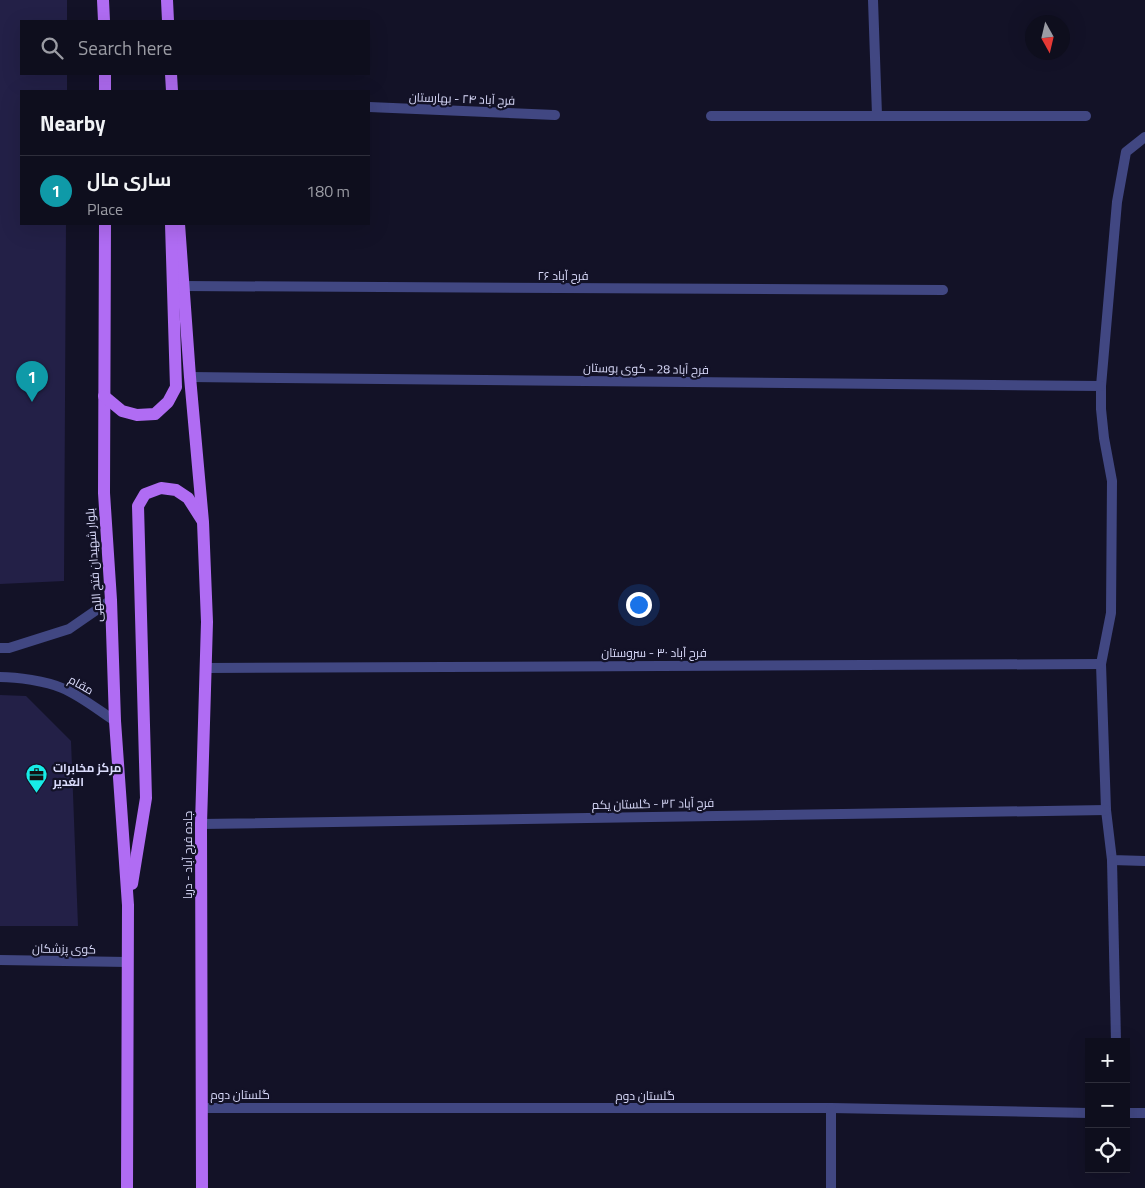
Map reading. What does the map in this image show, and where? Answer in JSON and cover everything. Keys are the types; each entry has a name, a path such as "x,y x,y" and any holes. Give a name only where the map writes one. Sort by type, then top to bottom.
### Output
{"main road":[{"path":"103,0 104,20"},
{"path":"167,0 168,20"},
{"path":"104,75 105,90"},
{"path":"171,75 172,90"},
{"name":"بلوار شهیدان فتح اللهی","path":"105,225 104,493 111,600 115,722 128,905"},
{"path":"104,396 122,411 137,414 156,414 168,402 176,386 171,225"},
{"path":"180,225 190,377 203,522"},
{"path":"127,1188 128,905 146,798 138,506 145,494 161,488 176,490 188,498 203,522"},
{"name":"جاده فرح آباد - دریا","path":"202,1188 201,824 206,668 203,522"}],"street":[{"path":"873,0 877,115"},
{"name":"فرح آباد ۲۴ - بهارستان","path":"370,107 555,115"},
{"path":"712,116 1086,116"},
{"path":"1116,1038 1112,860 1106,810 1102,664 1110,613 1112,481 1104,438 1101,386 1117,202 1126,152 1145,137"},
{"name":"فرح آباد ۲۶","path":"183,286 943,290"},
{"name":"فرح آباد 28 - کوی بوستان","path":"190,377 1101,386"},
{"path":"0,648 9,648 69,629 111,600"},
{"name":"فرح آباد ۳۰ - سروستان","path":"206,668 1102,664"},
{"name":"مقام","path":"0,677 17,677 61,687 84,700 115,722"},
{"name":"فرح آباد ۳۲ - گلستان یکم","path":"201,824 1106,810"},
{"path":"1112,860 1145,861"},
{"name":"کوی پزشکان","path":"0,960 128,962"},
{"name":"گلستان دوم","path":"201,1108 831,1108 1085,1113"},
{"path":"831,1108 831,1188"},
{"path":"1130,1113 1145,1113"}],"building":[{"path":"0,0 67,0 67,20 20,20 20,75 67,75 67,90 20,90 20,225 66,225 64,581 0,584"},
{"name":"مرکز مخابرات الغدیر","path":"0,695 26,696 71,741 78,926 0,926"}],"place":[{"name":"ساری مال","path":"32,402"},
{"name":"مرکز مخابرات الغدیر","path":"37,794"}]}
